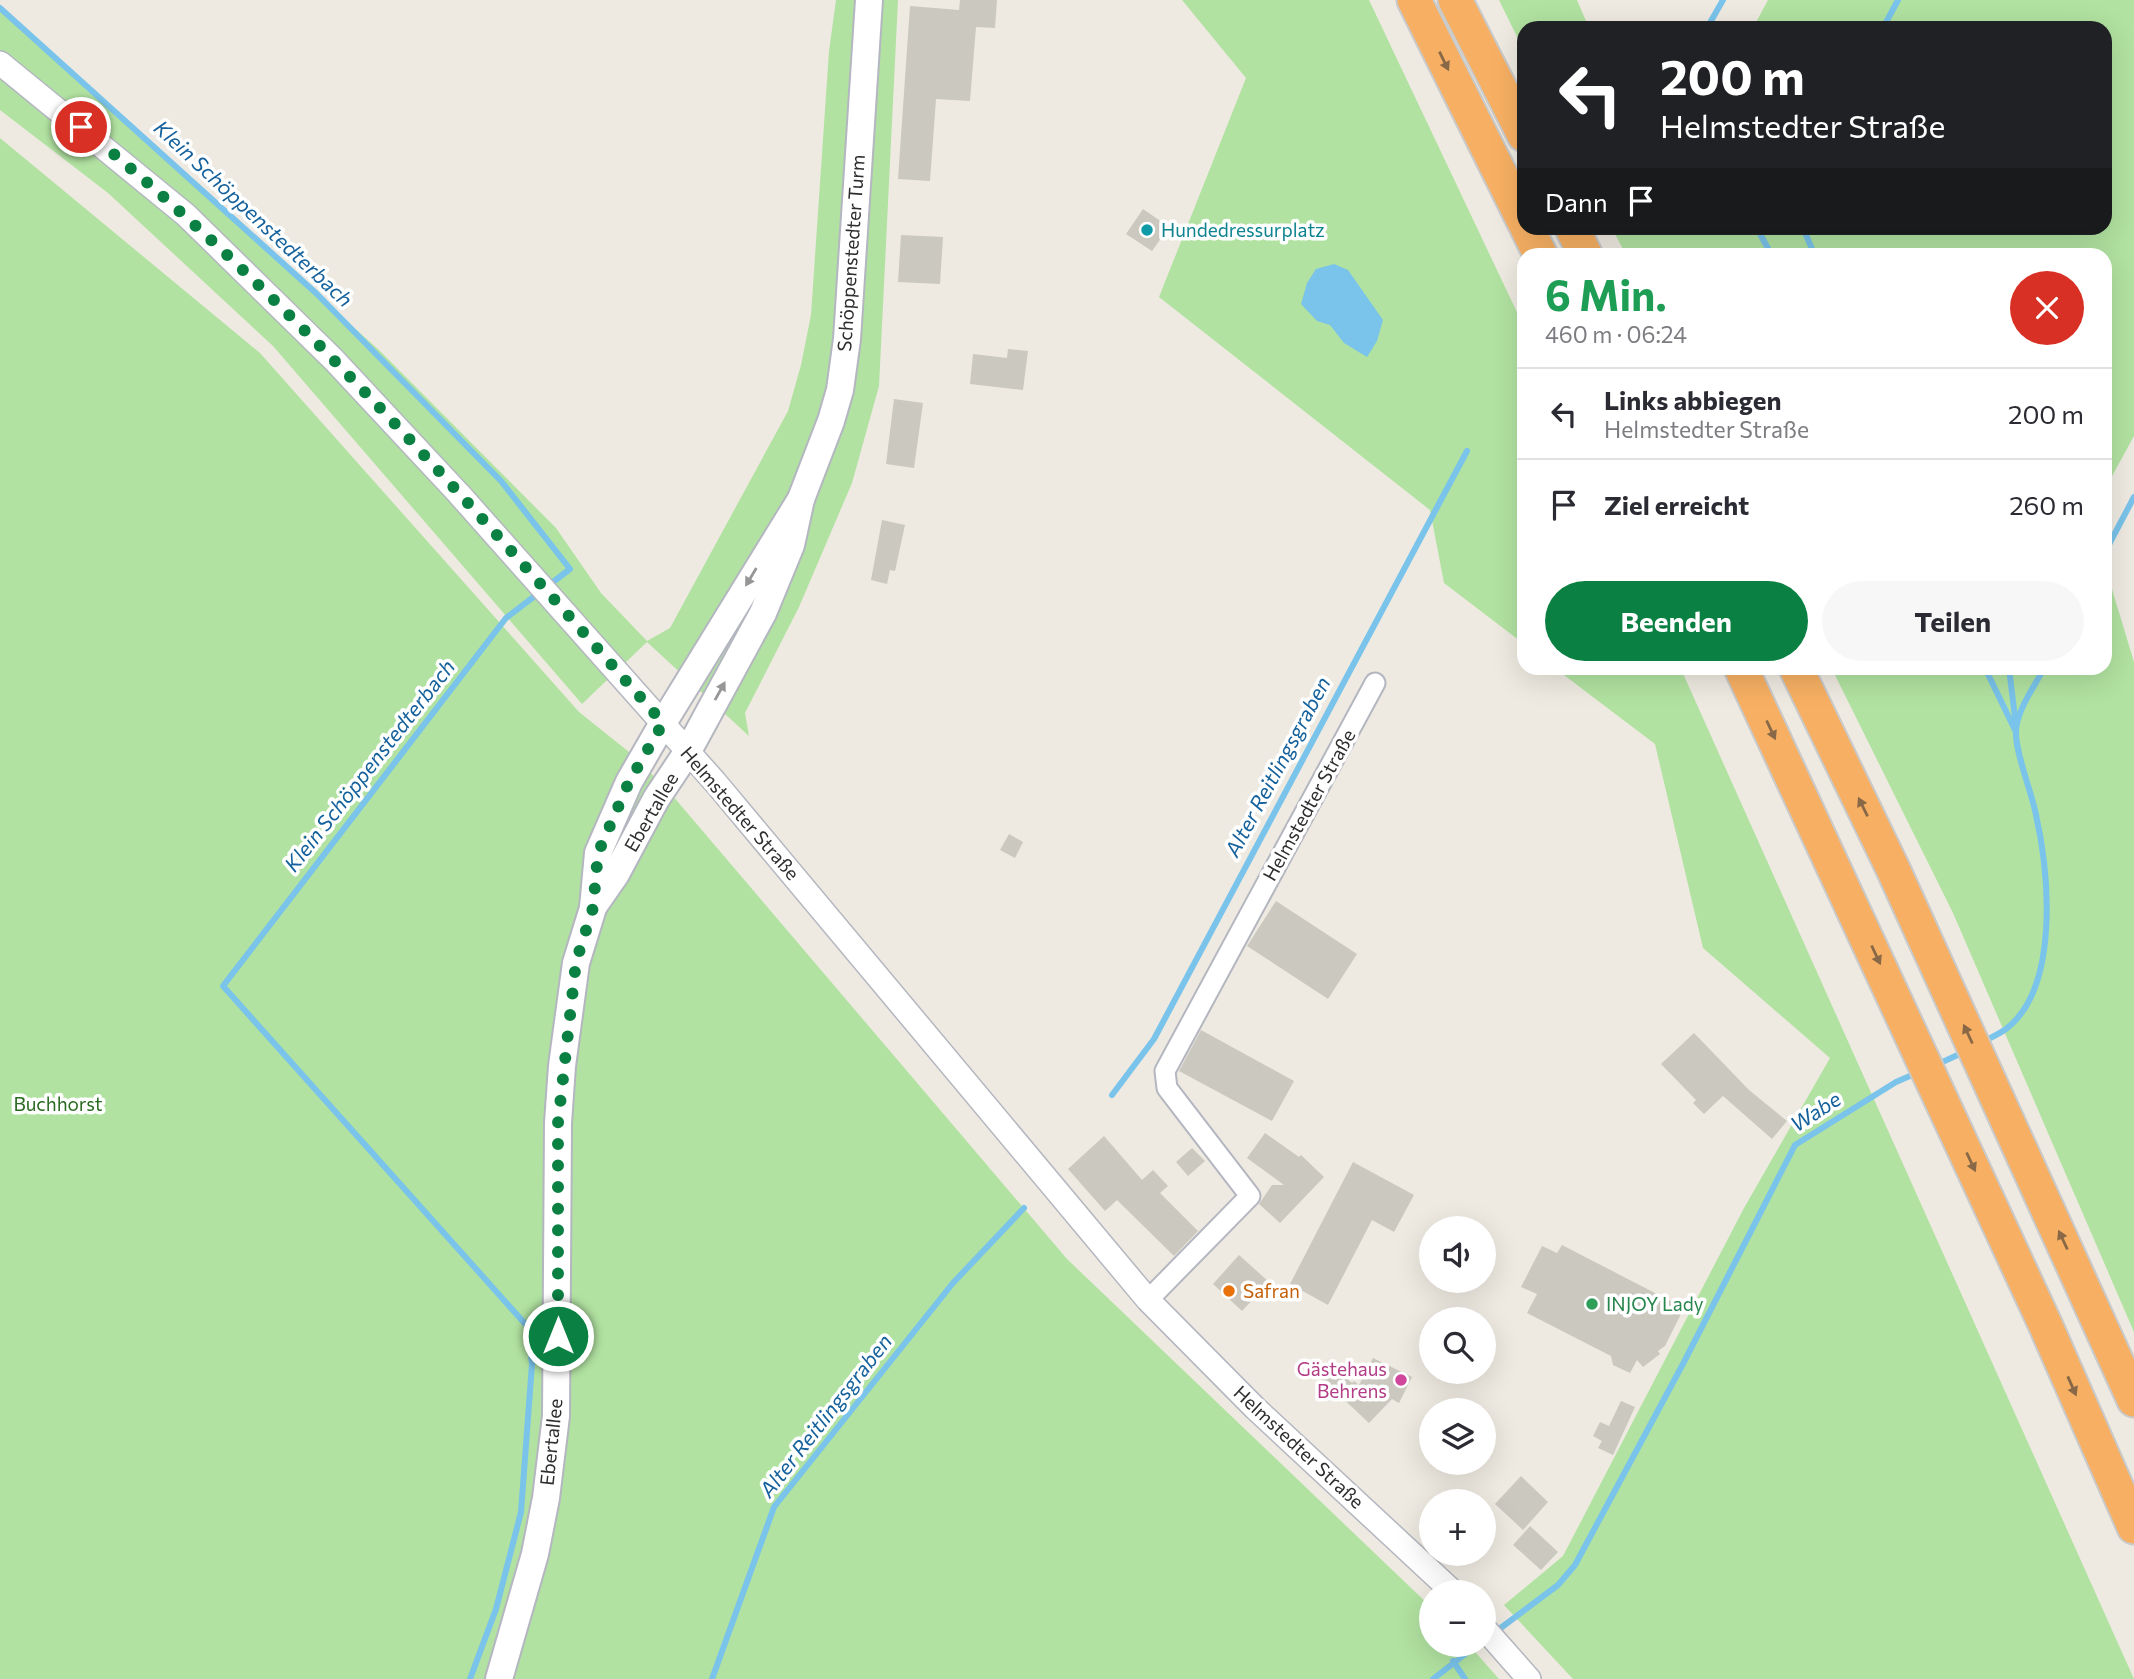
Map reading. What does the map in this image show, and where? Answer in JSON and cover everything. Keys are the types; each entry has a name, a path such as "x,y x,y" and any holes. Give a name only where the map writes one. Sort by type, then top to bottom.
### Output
{"highway":[{"path":"1414,0 1517,208"},
{"path":"1455,0 1517,121"},
{"path":"1744,675 2045,1324 2134,1527"},
{"path":"1799,675 1893,869 2092,1303 2134,1401"}],"main road":[{"name":"Schöppenstedter Turm","path":"688,751 763,613 791,545 801,499 840,390 847,339 869,0"},
{"name":"Schöppenstedter Turm","path":"663,723 801,499"},
{"name":"Ebertallee","path":"499,1679 534,1554 556,1416 561,1089 576,962 593,908 598,853 629,782 663,723"},
{"name":"Ebertallee","path":"593,908 616,874 651,806 688,751"}],"street":[{"name":"Helmstedter Straße","path":"0,63 136,171 253,278 459,494 688,751 897,996 1148,1300 1255,1408 1439,1580"},
{"name":"Helmstedter Straße","path":"1148,1300 1250,1196 1167,1088 1165,1071 1375,683"},
{"path":"1496,1642 1529,1679"}],"green space":[{"path":"836,0 898,0 879,386 852,483 799,607 745,713 749,736 647,642 582,704 273,346 108,193 0,110 0,8 380,351 556,528 601,593 647,641 670,628 788,411 811,315 829,51"},
{"path":"1182,0 1369,0 1517,312 1517,639 1444,583 1430,510 1159,297 1246,78"},
{"path":"1499,0 1577,0 1586,21 1517,21 1517,37"},
{"path":"1768,0 2134,0 2134,436 2112,476 2112,248 1622,248 1616,235 2112,235 2112,21 1757,21"},
{"name":"Buchhorst","path":"0,138 260,353 579,712 634,756 672,795 1067,1259 1419,1596 1419,1657 1480,1657 1499,1679 0,1679"},
{"path":"2112,589 2134,662 2134,1332 1953,913 1835,675 2112,675"},
{"path":"1564,675 1684,675 2134,1679 1573,1679 1504,1605 1563,1556 1744,1208 1830,1058 1703,948 1655,744"}],"water":[{"path":"1334,264 1348,270 1383,320 1377,341 1367,357 1344,343 1330,325 1317,321 1301,304 1307,283 1316,269"}],"building":[{"path":"960,0 997,0 995,28 976,27 970,101 936,99 930,181 898,179 910,6 959,10"},
{"name":"Hundedressurplatz","path":"1143,209 1169,227 1152,251 1126,234"},
{"path":"901,235 943,237 940,284 898,282"},
{"path":"1008,349 1028,351 1023,390 970,384 973,354 1007,358"},
{"path":"894,399 923,403 914,468 886,464"},
{"path":"882,520 905,525 895,571 890,570 887,584 871,580"},
{"path":"1009,834 1023,842 1015,858 1000,850"},
{"path":"1276,901 1357,954 1328,999 1247,946"},
{"path":"1201,1030 1294,1081 1272,1121 1179,1071"},
{"path":"1694,1033 1749,1090 1787,1121 1772,1139 1723,1096 1704,1114 1693,1103 1696,1100 1661,1064"},
{"path":"1265,1133 1299,1157 1301,1155 1324,1177 1280,1223 1259,1204 1272,1185 1284,1185 1247,1158"},
{"path":"1104,1136 1142,1180 1153,1170 1168,1186 1160,1193 1198,1231 1174,1256 1117,1200 1105,1211 1068,1169"},
{"path":"1192,1148 1205,1161 1188,1176 1176,1162"},
{"path":"1353,1162 1414,1195 1394,1232 1372,1220 1328,1305 1290,1284"},
{"name":"INJOY Lady","path":"1562,1245 1684,1308 1665,1346 1658,1351 1660,1354 1643,1367 1637,1360 1630,1373 1613,1365 1611,1356 1527,1313 1537,1294 1521,1287 1542,1246 1557,1253"},
{"path":"1239,1255 1269,1282 1242,1311 1213,1284"},
{"path":"1373,1358 1412,1377 1399,1403 1392,1399 1369,1423 1321,1378 1333,1365 1352,1383 1354,1381 1359,1385"},
{"path":"1621,1401 1635,1407 1613,1455 1598,1448 1602,1441 1593,1436 1600,1422 1609,1426"},
{"path":"1521,1476 1548,1502 1523,1530 1496,1503"},
{"path":"1530,1526 1558,1552 1541,1570 1513,1545"}],"waterway":[{"name":"Alter Reitlingsgraben","path":"1711,21 1723,0"},
{"path":"1887,21 1898,0"},
{"name":"Klein Schöppenstedterbach","path":"0,8 317,294 501,481 570,569 506,618 223,986 528,1327 532,1364 521,1512 496,1609 470,1679"},
{"path":"1761,235 1768,248"},
{"path":"1806,235 1812,248"},
{"name":"Alter Reitlingsgraben","path":"1112,1095 1154,1039 1467,451"},
{"name":"Wabe","path":"2112,539 2134,497"},
{"path":"1988,675 2016,732"},
{"path":"2010,675 2016,726"},
{"name":"Wabe","path":"1983,1042 2006,1029 2023,1010 2035,986 2043,959 2046,897 2041,839 2016,740 2022,707 2040,675"},
{"name":"Wabe","path":"1936,1065 1964,1052"},
{"name":"Wabe","path":"1496,1632 1558,1585 1575,1565 1684,1362 1795,1145 1896,1082 1919,1072"},
{"name":"Alter Reitlingsgraben","path":"712,1679 774,1507 953,1283 1024,1208"},
{"name":"Wabe","path":"1433,1679 1461,1657"},
{"path":"1453,1661 1465,1679"}],"place":[{"name":"Hundedressurplatz","path":"1147,230"},
{"name":"Safran","path":"1229,1291"},
{"name":"INJOY Lady","path":"1592,1304"},
{"name":"Gästehaus Behrens","path":"1401,1380"}],"route":[{"path":"81,127 186,215 334,360 459,494 663,723 629,782 598,853 593,908 576,962 562,1066 558,1123 558,1336"}]}
